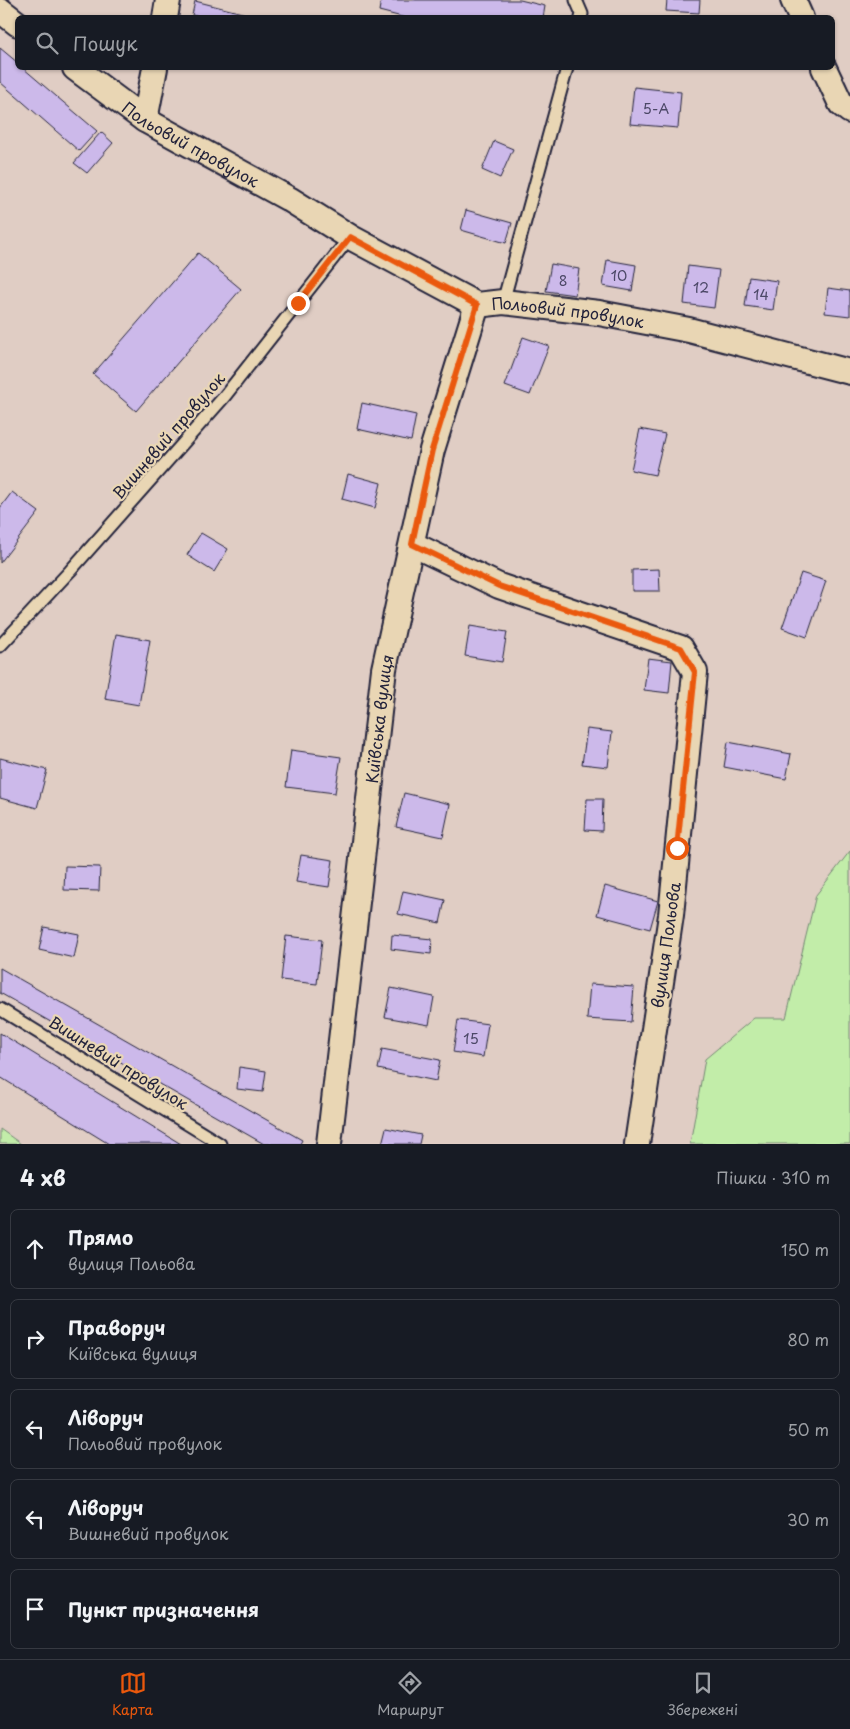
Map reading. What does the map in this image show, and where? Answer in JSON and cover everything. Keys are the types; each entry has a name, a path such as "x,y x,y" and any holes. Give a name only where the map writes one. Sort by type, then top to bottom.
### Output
{"street":[{"path":"166,15 168,0"},
{"path":"793,0 800,15"},
{"path":"0,10 15,22"},
{"name":"Польовий провулок","path":"78,70 145,120 289,199 350,237 477,305 504,302 599,313 689,330 850,372"},
{"path":"145,120 155,70"},
{"path":"825,70 841,104 850,111"},
{"name":"Київська вулиця","path":"329,1144 384,668 432,450 477,305"},
{"name":"вулиця Польова","path":"412,544 499,586 681,648 695,672 671,915 637,1144"}],"lane":[{"path":"576,0 582,15"},
{"path":"504,302 566,70"},
{"name":"Вишневий провулок","path":"0,646 224,397 350,237"},
{"name":"Вишневий провулок","path":"0,1009 220,1144"}],"green space":[{"path":"850,851 850,1144 690,1144 705,1059 754,1018 786,1018 816,895"},
{"path":"0,1129 21,1144 0,1144"}],"building":[{"path":"381,0 520,0 545,6 544,15 394,15 379,11"},
{"path":"667,0 700,0 699,13 666,11"},
{"path":"195,1 250,15 192,15"},
{"path":"0,48 15,60 15,70 25,70 97,131 79,151 0,82"},
{"path":"634,87 681,92 678,128 630,124"},
{"path":"101,132 113,143 87,173 74,163"},
{"path":"494,141 513,149 500,178 482,170"},
{"path":"466,210 512,223 506,243 461,230"},
{"path":"198,253 241,289 136,411 93,374"},
{"path":"607,260 636,265 632,291 603,286"},
{"path":"551,264 579,269 575,295 546,291"},
{"path":"688,266 719,270 714,308 684,304"},
{"path":"749,277 777,281 773,310 745,306"},
{"path":"828,288 850,291 850,316 825,313"},
{"path":"523,337 549,346 530,395 505,386"},
{"path":"362,403 416,415 411,441 357,429"},
{"path":"640,429 665,434 655,475 631,470"},
{"path":"348,474 381,483 375,508 342,499"},
{"path":"12,492 39,512 0,563 0,508"},
{"path":"201,533 228,549 214,572 187,555"},
{"path":"659,569 660,591 632,591 632,570"},
{"path":"801,573 826,581 807,637 782,628"},
{"path":"470,626 507,632 502,662 465,656"},
{"path":"116,634 150,640 139,705 105,699"},
{"path":"648,658 672,661 669,693 644,690"},
{"path":"587,729 612,732 608,767 582,764"},
{"path":"728,742 791,754 786,779 724,767"},
{"path":"291,750 341,757 335,793 286,787"},
{"path":"0,758 47,770 37,808 0,798"},
{"path":"404,793 450,804 443,837 396,827"},
{"path":"587,799 603,799 602,831 585,830"},
{"path":"301,855 333,860 329,887 296,882"},
{"path":"65,866 100,867 99,891 64,890"},
{"path":"605,886 658,901 650,929 597,915"},
{"path":"403,891 445,900 440,923 398,914"},
{"path":"44,927 79,934 74,958 39,950"},
{"path":"392,935 432,939 431,954 391,949"},
{"path":"286,936 322,940 317,984 281,980"},
{"path":"0,968 302,1140 300,1144 264,1144 0,993"},
{"path":"590,984 634,987 631,1022 587,1019"},
{"path":"391,988 434,997 429,1025 385,1017"},
{"path":"458,1020 488,1024 483,1057 453,1052"},
{"path":"0,1033 181,1144 109,1144 0,1077"},
{"path":"382,1049 440,1060 436,1081 378,1069"},
{"path":"239,1067 266,1071 263,1092 237,1089"},
{"path":"386,1128 421,1135 419,1144 382,1144"}],"route":[{"path":"298,303 350,237 477,305 432,450 412,544 499,586 681,648 695,672 677,848"}]}
